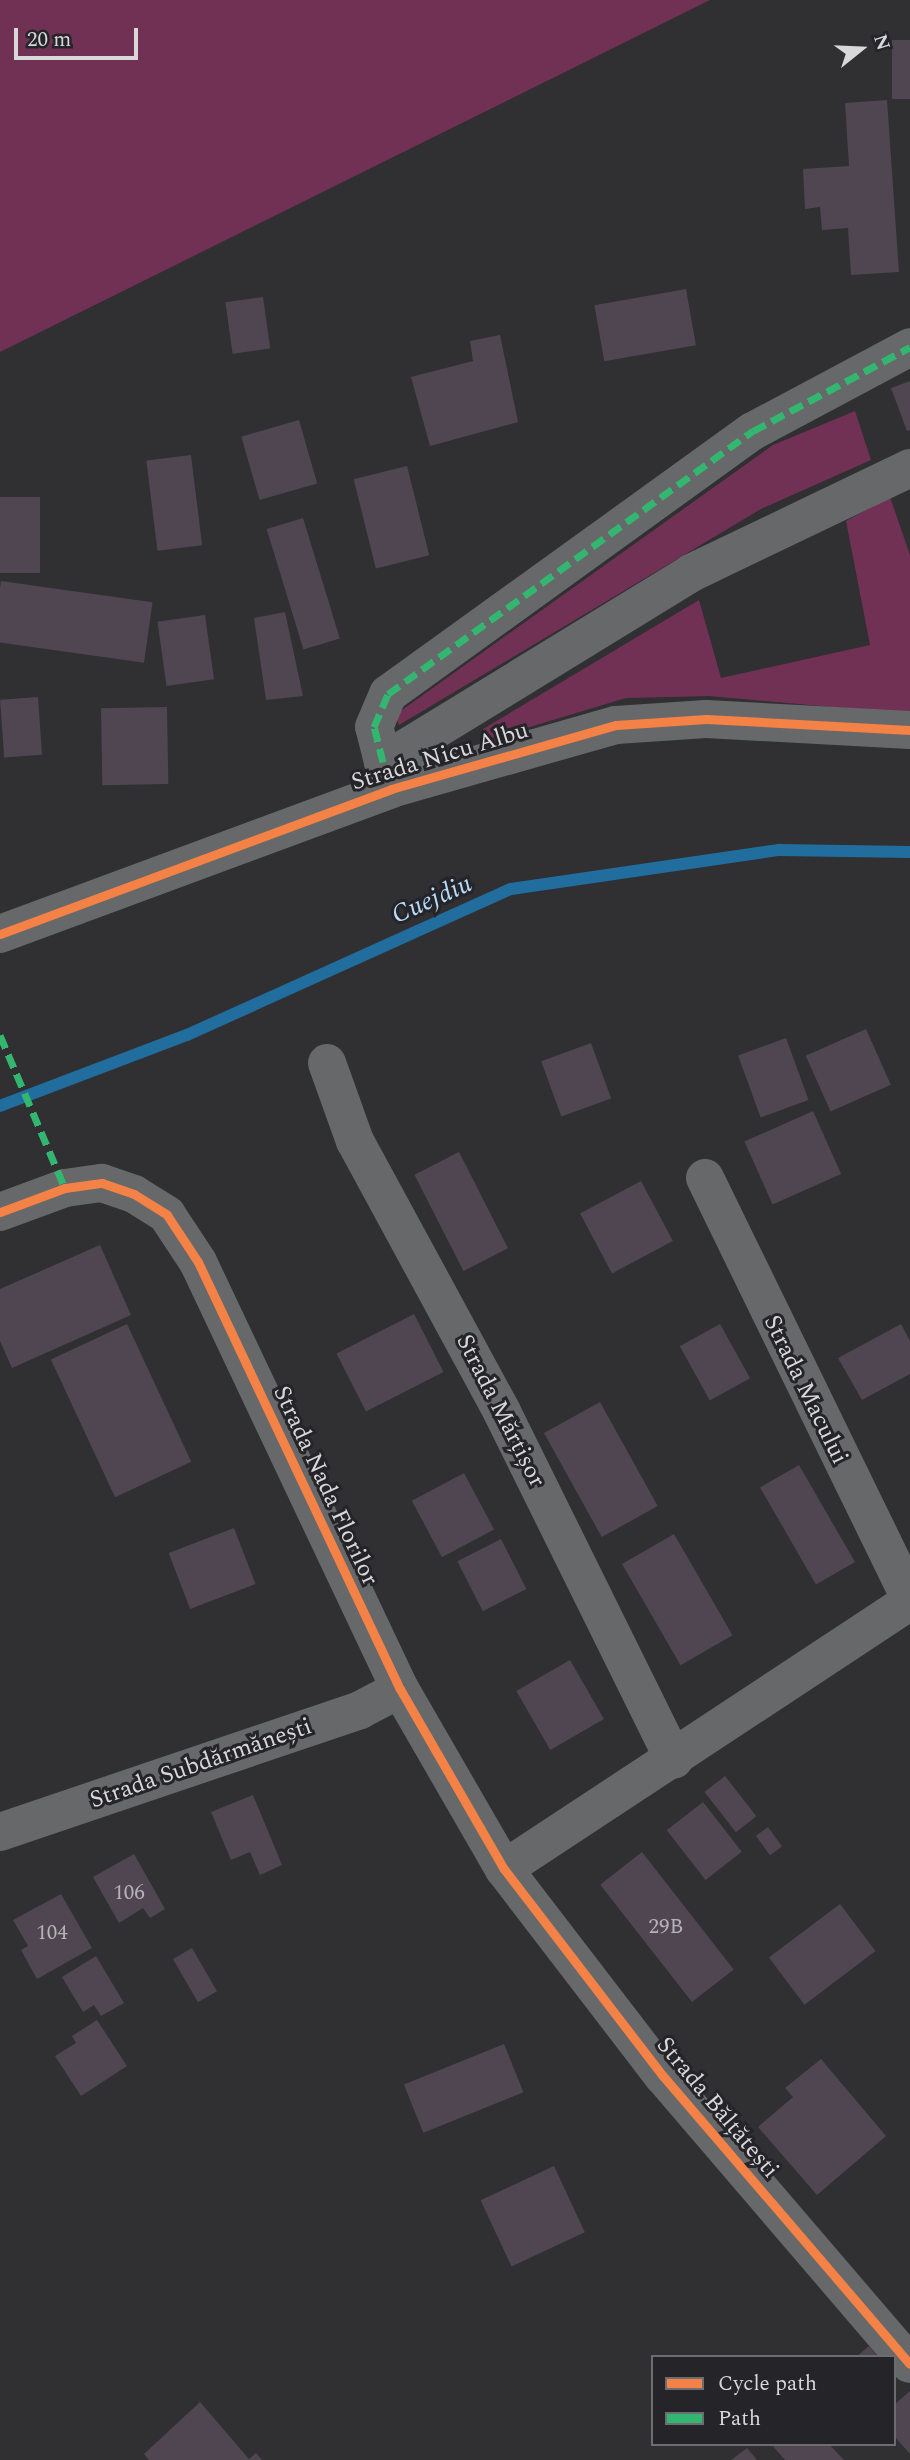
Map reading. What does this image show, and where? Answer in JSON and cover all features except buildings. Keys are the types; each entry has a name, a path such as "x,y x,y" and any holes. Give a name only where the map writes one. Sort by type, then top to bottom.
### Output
{"street":[{"path":"910,346 753,431 388,694 374,727 387,776 691,573 910,468"},
{"name":"Strada Nicu Albu","path":"0,934 387,776 616,725 706,719 910,730"},
{"name":"Strada Mărțișor","path":"327,1063 355,1141 502,1412 674,1760"},
{"name":"Strada Macului","path":"705,1178 910,1600"},
{"name":"Strada Nada Florilor","path":"0,1212 65,1188 102,1183 134,1194 167,1215 192,1253 400,1689 504,1869"},
{"path":"504,1869 674,1760 910,1600"},
{"name":"Strada Subdărmănești","path":"0,1832 360,1710 400,1689"},
{"name":"Strada Bălțătești","path":"504,1869 663,2076 910,2364"}],"shaded area":[{"path":"0,0 710,0 0,352"},
{"path":"855,411 871,460 761,509 399,725 395,715 773,445"},
{"path":"890,497 910,555 910,714 709,696 626,698 486,740 483,729 699,600 721,678 870,645 846,521"}],"waterway":[{"name":"Cuejdiu","path":"0,1106 187,1035 511,889 779,850 910,852"}],"marked path":[{"path":"383,762 374,727 388,694 753,431 910,347"},
{"path":"0,1035 65,1188"}],"cycle path":[{"path":"0,934 391,789 616,725 706,719 910,730"},
{"path":"0,1212 65,1188 102,1183 134,1194 167,1215 198,1262 400,1689 504,1869 663,2076 910,2364"}]}
